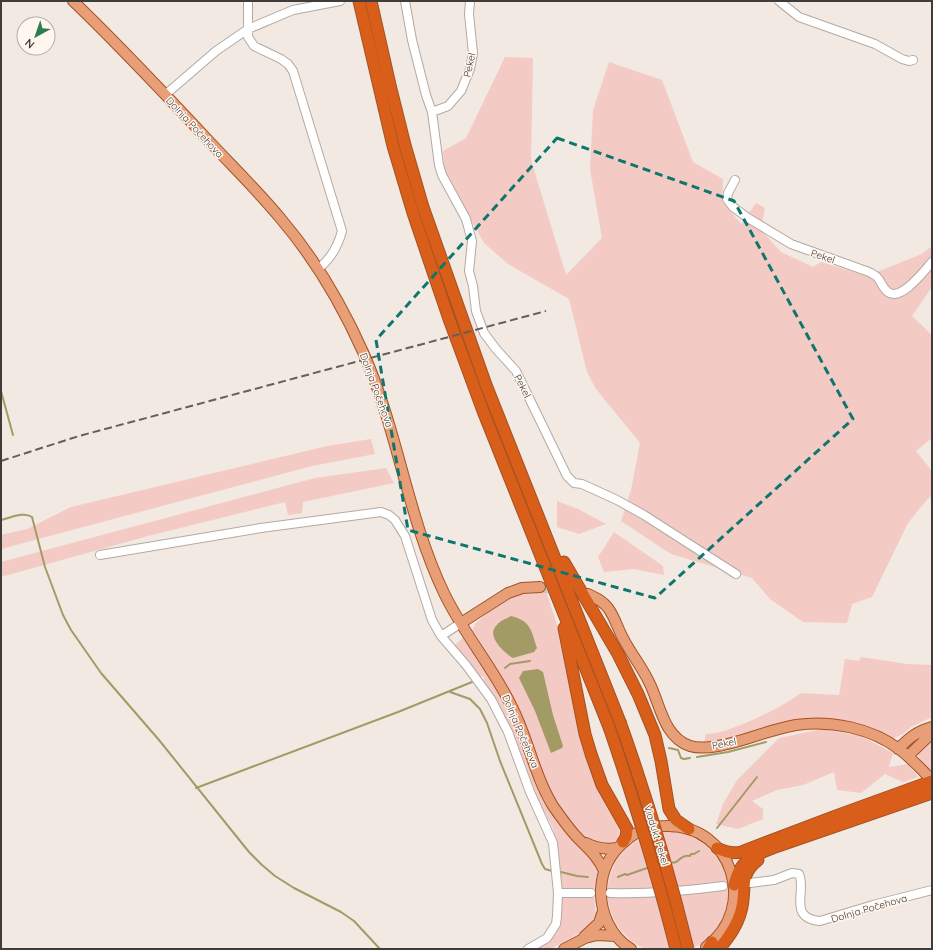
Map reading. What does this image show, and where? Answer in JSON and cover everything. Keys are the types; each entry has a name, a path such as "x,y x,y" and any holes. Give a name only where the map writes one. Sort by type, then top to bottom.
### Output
{"highway":[{"path":"359,1 393,146 413,213 448,319 483,412 551,582 614,725"},
{"path":"371,1 405,145 423,207 486,385 543,525 614,725"},
{"path":"543,525 554,538 566,568 618,654 638,694 655,735 669,809 676,820 689,828"},
{"path":"551,582 550,592 564,629 573,670 580,714 590,754 602,785 627,829 626,837 620,845"},
{"name":"Viadukt Pekel","path":"614,725 676,949"},
{"name":"Viadukt Pekel","path":"614,725 651,812 688,949"},
{"path":"717,848 725,852 741,852 930,779"},
{"path":"729,886 738,870 752,856 932,793"},
{"path":"710,947 730,937 739,918 743,902 744,880 748,869 757,860 802,838"}],"main road":[{"name":"Dolnja Počehova","path":"73,1 165,95 281,219 318,269 342,308 364,354 386,411 417,526 444,594 490,667 513,708 552,803 574,834 598,858 604,871"},
{"path":"461,623 508,593 522,588 540,587"},
{"name":"Pekel","path":"588,594 602,602 609,609 624,640 650,682 671,733 689,746 701,747 720,745 796,725 837,725 858,729 873,735 898,749 908,756 930,779"},
{"path":"898,749 920,730 932,727"},
{"path":"908,756 932,733"},
{"path":"582,841 599,848 609,850 620,845 641,830 657,826 689,828 703,836 717,848 729,865 729,886 734,898 732,913 710,947"},
{"path":"620,845 609,860 604,871 601,883 601,894 603,912 607,922 616,936 631,949"},
{"path":"577,942 594,929 599,923 603,912"},
{"path":"564,949 577,942 597,935 616,936"}],"street":[{"path":"248,1 248,37 254,46 281,58 293,71 342,231 332,254 325,264 318,269"},
{"path":"165,95 216,51 248,29 292,10 338,1"},
{"name":"Pekel","path":"405,1 412,40 426,95 432,112 440,170 466,219 472,241 470,271 476,311 484,333 516,371 567,476 574,483 582,484 617,500 736,574"},
{"name":"Pekel","path":"432,112 448,106 461,91 470,69 473,53 469,14 470,1"},
{"path":"779,1 799,17 875,44 902,59 908,61 913,60"},
{"name":"Pekel","path":"735,180 728,193 727,199 733,207 748,218 791,244 869,272 877,277 887,292 893,295 906,289 932,262"},
{"path":"100,555 261,528 380,512 389,515 400,526 405,536 432,620 441,636 480,683 491,699 508,732 530,792 554,843 558,893 556,924 546,938 528,949"},
{"path":"441,636 461,623"},
{"name":"Dolnja Počehova","path":"750,883 774,880 792,873 799,874 799,900 801,908 812,920 820,921 873,905 932,890"},
{"path":"610,893 644,894 729,886"},
{"path":"558,893 591,893"}],"highlighted area":[{"path":"557,138 734,201 853,419 655,598 408,530 376,340"}],"shaded area":[{"path":"505,57 533,58 531,160 566,275 602,238 590,169 593,110 609,62 662,80 693,162 723,179 722,201 741,224 756,203 765,208 761,230 781,252 813,267 821,262 867,276 922,254 932,246 932,287 912,316 932,335 932,438 916,451 932,471 932,507 930,496 908,523 872,597 852,604 847,623 803,622 770,599 752,578 671,554 621,521 631,490 640,443 596,389 587,372 569,299 508,264 484,243 445,174 443,151 466,138"},
{"path":"371,439 375,454 312,466 1,549 1,535 27,529 71,507 327,446"},
{"path":"386,468 394,483 303,502 302,513 288,515 285,502 148,536 1,577 1,562 315,478"},
{"path":"557,501 578,509 606,524 579,534 557,527"},
{"path":"614,532 663,566 664,575 634,569 604,572 598,557"},
{"path":"546,591 559,631 570,676 620,827 618,839 611,843 598,843 583,835 569,821 556,801 545,778 510,692 497,668 472,630 475,624 499,603 520,592"},
{"path":"511,616 523,621 529,627 537,648 534,652 513,658 501,648 494,639 494,629 500,622"},
{"path":"463,638 490,677 509,709 538,784 598,868 594,891 561,888 558,849 553,828 535,794 496,701 482,680 485,678 483,676 481,677 454,646"},
{"path":"861,657 907,664 932,665 932,717 911,727 903,734 894,738 886,737 870,729 845,721 822,719 740,734 706,744 704,742 706,734 722,732 754,719 774,710 801,693 839,695 845,659 859,661"},
{"path":"538,669 543,672 553,715 563,746 562,748 551,753 535,711 519,678 523,671"},
{"path":"822,729 861,736 893,753 889,767 908,764 918,777 903,782 885,774 861,793 837,790 834,772 803,785 777,790 752,801 763,809 763,819 738,829 716,824 723,804 737,780 779,738"},
{"path":"932,737 932,773 917,754"},
{"path":"666,832 677,832 688,835 706,846 720,863 728,884 612,892 607,890 610,875 620,854 632,844 642,839"},
{"path":"721,888 728,889 728,898 723,917 719,925 706,940 689,949 649,949 643,948 636,944 627,937 615,922 610,910 607,896"},
{"path":"564,896 594,896 596,915 588,928 551,949 535,949 550,938 558,928 561,917 562,898"}],"waterway":[{"path":"1,391 13,435"},
{"path":"1,520 21,515 29,515 32,517 45,567 63,615 71,630 101,673 159,740 249,852 275,876 294,888 341,912 354,921 380,949"},
{"path":"505,668 510,664 530,661"},
{"path":"196,788 398,712 472,682"},
{"path":"450,692 470,699 480,709 487,723 500,761 542,864 545,869 552,871"},
{"path":"697,757 728,752 766,742"},
{"path":"669,748 678,750 681,758 690,758"},
{"path":"717,828 757,777"},
{"path":"670,863 676,862 683,857 690,856 691,854 699,851"},
{"path":"618,877 650,867"},
{"path":"561,872 588,877"}],"tunnel":[{"path":"540,587 588,594"}],"railway":[{"path":"1,461 79,436 546,311"}]}
